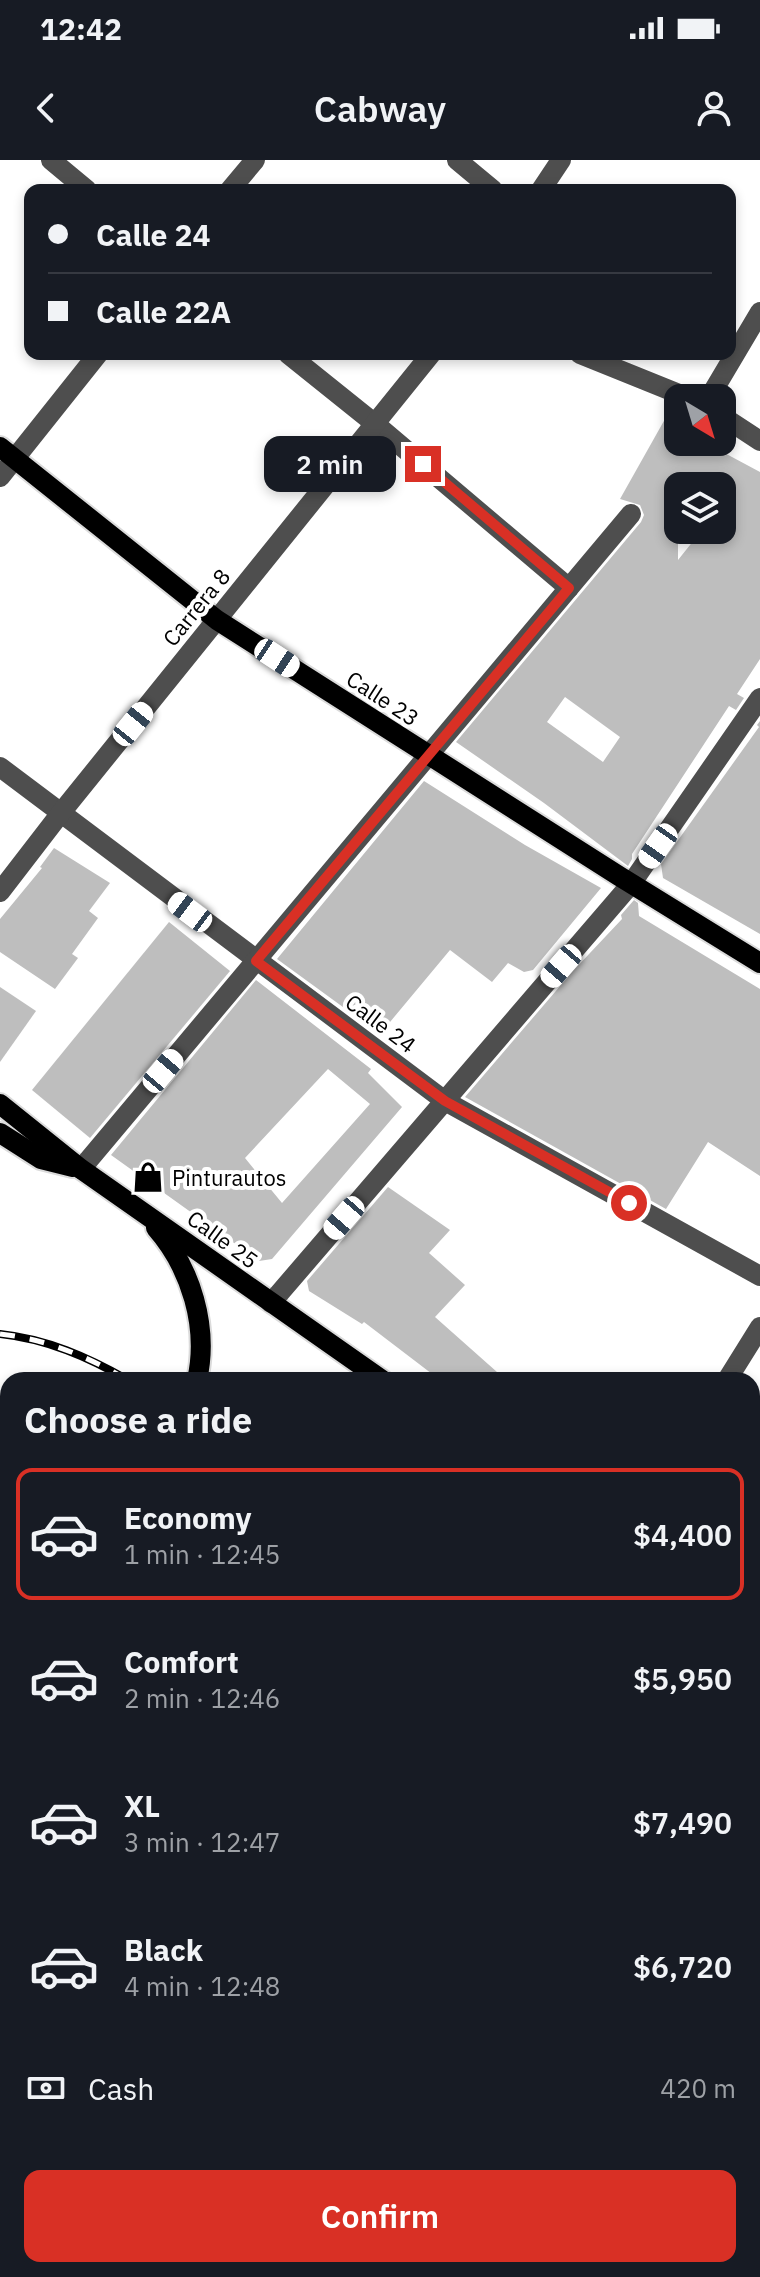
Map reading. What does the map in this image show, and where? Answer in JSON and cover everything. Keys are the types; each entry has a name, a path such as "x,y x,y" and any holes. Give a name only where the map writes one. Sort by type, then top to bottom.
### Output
{"main road":[{"name":"Calle 23","path":"7,453 217,620 760,963"},
{"name":"Calle 25","path":"0,1104 81,1169 370,1372"},
{"path":"0,1133 41,1159 81,1169"},
{"path":"138,1208 166,1240 182,1266 195,1302 201,1337 198,1372"}],"street":[{"path":"51,160 80,184"},
{"path":"235,184 255,160"},
{"path":"457,160 486,184"},
{"path":"545,184 561,160"},
{"path":"736,352 760,312"},
{"path":"0,477 7,453 92,360"},
{"path":"295,360 569,588"},
{"name":"Carrera 8","path":"0,892 426,360"},
{"path":"595,360 664,388"},
{"path":"717,384 732,360"},
{"path":"736,425 760,441"},
{"path":"81,1169 631,514"},
{"path":"271,1303 631,884 760,698"},
{"name":"Calle 24","path":"0,767 445,1101 760,1276"},
{"path":"732,1372 760,1327"}],"building":[{"path":"664,421 664,456 730,456 760,472 760,659 737,694 744,698 736,710 729,706 632,854 628,866 456,742 641,522 644,515 640,505 620,499","holes":["565,697 620,737 603,762 547,722"]},
{"path":"760,721 760,934 663,878 661,864 759,727"},
{"path":"424,781 525,845 601,888 533,970 524,972 508,963 492,982 450,950 380,1034 277,959"},
{"path":"54,848 110,883 89,911 98,918 72,954 78,958 55,989 0,952 0,919 42,868"},
{"path":"634,900 638,903 639,916 760,989 760,1176 708,1142 666,1209 465,1097 622,919 621,915"},
{"path":"169,922 230,971 90,1138 32,1090"},
{"path":"256,980 371,1069 368,1073 402,1107 272,1259 259,1261 111,1155","holes":["328,1069 370,1104 282,1203 245,1158"]},
{"path":"0,987 36,1011 0,1062"},
{"path":"388,1187 450,1230 429,1253 465,1285 435,1317 497,1372 430,1372 364,1322 362,1324 309,1291 307,1281"}],"railway":[{"path":"0,1334 67,1350 113,1372"}],"place":[{"name":"Pinturautos","path":"148,1177"}],"route":[{"path":"423,464 569,588 256,961 445,1101 629,1203"}]}
